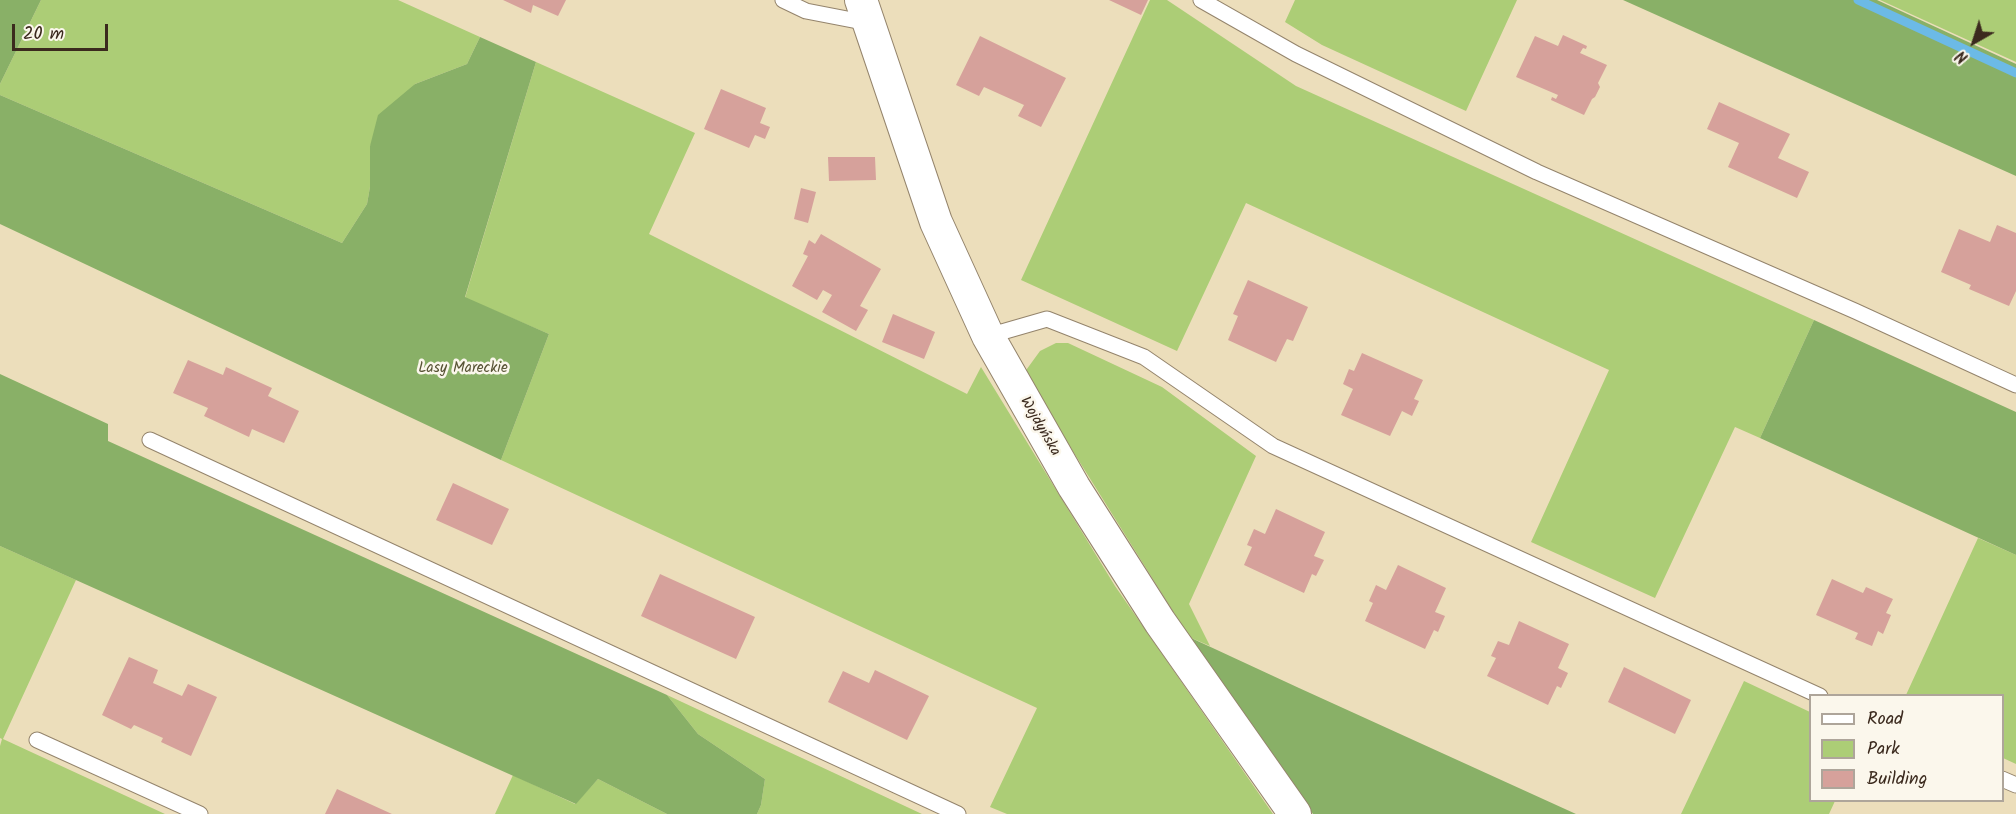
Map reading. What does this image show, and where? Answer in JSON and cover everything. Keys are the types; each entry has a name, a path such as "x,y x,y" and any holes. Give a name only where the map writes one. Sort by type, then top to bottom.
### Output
{"street":[{"name":"Wojdyńska","path":"865,11 936,222 987,336 1074,487 1160,622 1295,814"}],"lane":[{"path":"783,0 806,10 865,11"},
{"path":"1201,0 1296,54 1537,172 1855,311 2016,385"},
{"path":"987,336 1047,319 1144,357 1273,446 1816,694"},
{"path":"150,440 958,814"},
{"path":"37,740 200,814"}],"green space":[{"path":"0,0 41,0 0,84"},
{"path":"41,0 398,0 480,37 467,64 415,84 370,146 370,187 367,204 342,243 0,95 0,84"},
{"path":"1150,0 1167,0 1296,86 1814,320 1760,438 1735,427 1655,598 1531,542 1609,370 1246,203 1177,351 1021,280"},
{"path":"1295,0 1517,0 1466,111 1322,45 1285,22"},
{"path":"1623,0 1877,0 2016,64 2016,176"},
{"path":"1880,0 2016,0 2016,62"},
{"name":"Lasy Mareckie","path":"480,37 536,62 465,297 549,334 501,460 0,224 0,95 342,243 367,204 370,187 370,146 378,115 415,84 467,64"},
{"path":"536,62 695,133 649,234 967,394 981,367 1115,586 1273,814 1007,814 990,807 1037,708 501,460 549,334 465,298"},
{"path":"1814,320 2016,412 2016,555 1760,438"},
{"path":"1056,343 1068,343 1162,387 1256,456 1189,604 1210,646 1189,637 1024,373 1040,351"},
{"path":"0,374 108,424 108,441 667,695 698,734 765,779 761,805 757,814 667,814 598,779 576,804 0,546"},
{"path":"1978,538 2016,555 2016,764 2004,758 2004,694 1906,694"},
{"path":"0,546 76,580 3,739 165,814 0,814 0,746 2,739 0,738"},
{"path":"1189,637 1299,688 1576,814 1313,814"},
{"path":"1744,681 1809,712 1809,802 1835,802 1829,814 1681,814"},
{"path":"667,695 922,814 757,814 761,805 765,779 698,734"},
{"path":"513,775 575,804 598,779 667,814 495,814"}],"building":[{"path":"503,0 566,0 558,16 533,5 531,13"},
{"path":"1109,0 1148,0 1141,15"},
{"path":"1563,35 1587,46 1580,53 1607,65 1598,83 1600,87 1584,115 1551,100 1552,97 1556,99 1558,95 1516,77 1535,36 1558,46"},
{"path":"980,36 1066,78 1041,127 1018,116 1024,105 984,87 979,96 956,85"},
{"path":"721,89 766,108 760,123 770,127 765,139 755,135 749,148 704,129"},
{"path":"1719,102 1790,134 1778,158 1809,172 1797,198 1728,167 1739,143 1707,129"},
{"path":"828,157 875,157 876,180 829,181"},
{"path":"801,188 816,192 808,223 794,219"},
{"path":"1997,225 2016,233 2016,291 2009,306 1969,289 1971,285 1941,272 1959,229 1990,242"},
{"path":"821,234 881,269 860,306 868,310 856,331 822,312 832,295 823,290 817,300 792,286 808,256 803,254 809,240 815,244"},
{"path":"1248,280 1308,307 1293,341 1287,339 1276,362 1228,340 1238,316 1233,314"},
{"path":"893,314 935,332 924,359 882,342"},
{"path":"1362,353 1423,380 1414,399 1419,401 1412,416 1402,411 1390,436 1341,415 1353,389 1343,384 1349,369 1354,371"},
{"path":"188,360 223,375 226,367 272,388 268,396 299,411 284,443 252,429 249,437 204,416 208,408 173,393"},
{"path":"453,483 509,509 492,545 436,520"},
{"path":"1276,509 1325,532 1314,556 1324,560 1316,576 1312,574 1304,593 1244,565 1252,547 1247,545 1254,529 1265,534"},
{"path":"1398,565 1446,588 1435,612 1445,616 1438,632 1434,630 1425,649 1365,621 1373,603 1369,601 1376,585 1386,590"},
{"path":"660,574 755,617 736,659 641,616"},
{"path":"1832,579 1863,593 1866,587 1893,599 1886,613 1891,615 1883,634 1878,631 1872,646 1855,639 1858,633 1816,615"},
{"path":"1519,621 1569,644 1558,668 1568,673 1561,688 1557,686 1548,705 1487,676 1496,658 1491,656 1498,641 1509,645"},
{"path":"129,657 158,670 153,683 182,696 188,684 217,697 191,756 161,742 163,738 134,725 131,729 102,715"},
{"path":"1624,667 1691,700 1675,734 1608,702"},
{"path":"875,670 929,696 907,740 828,702 843,671 869,683"},
{"path":"337,789 392,814 325,814"}],"waterway":[{"path":"1858,0 2016,73"}]}
